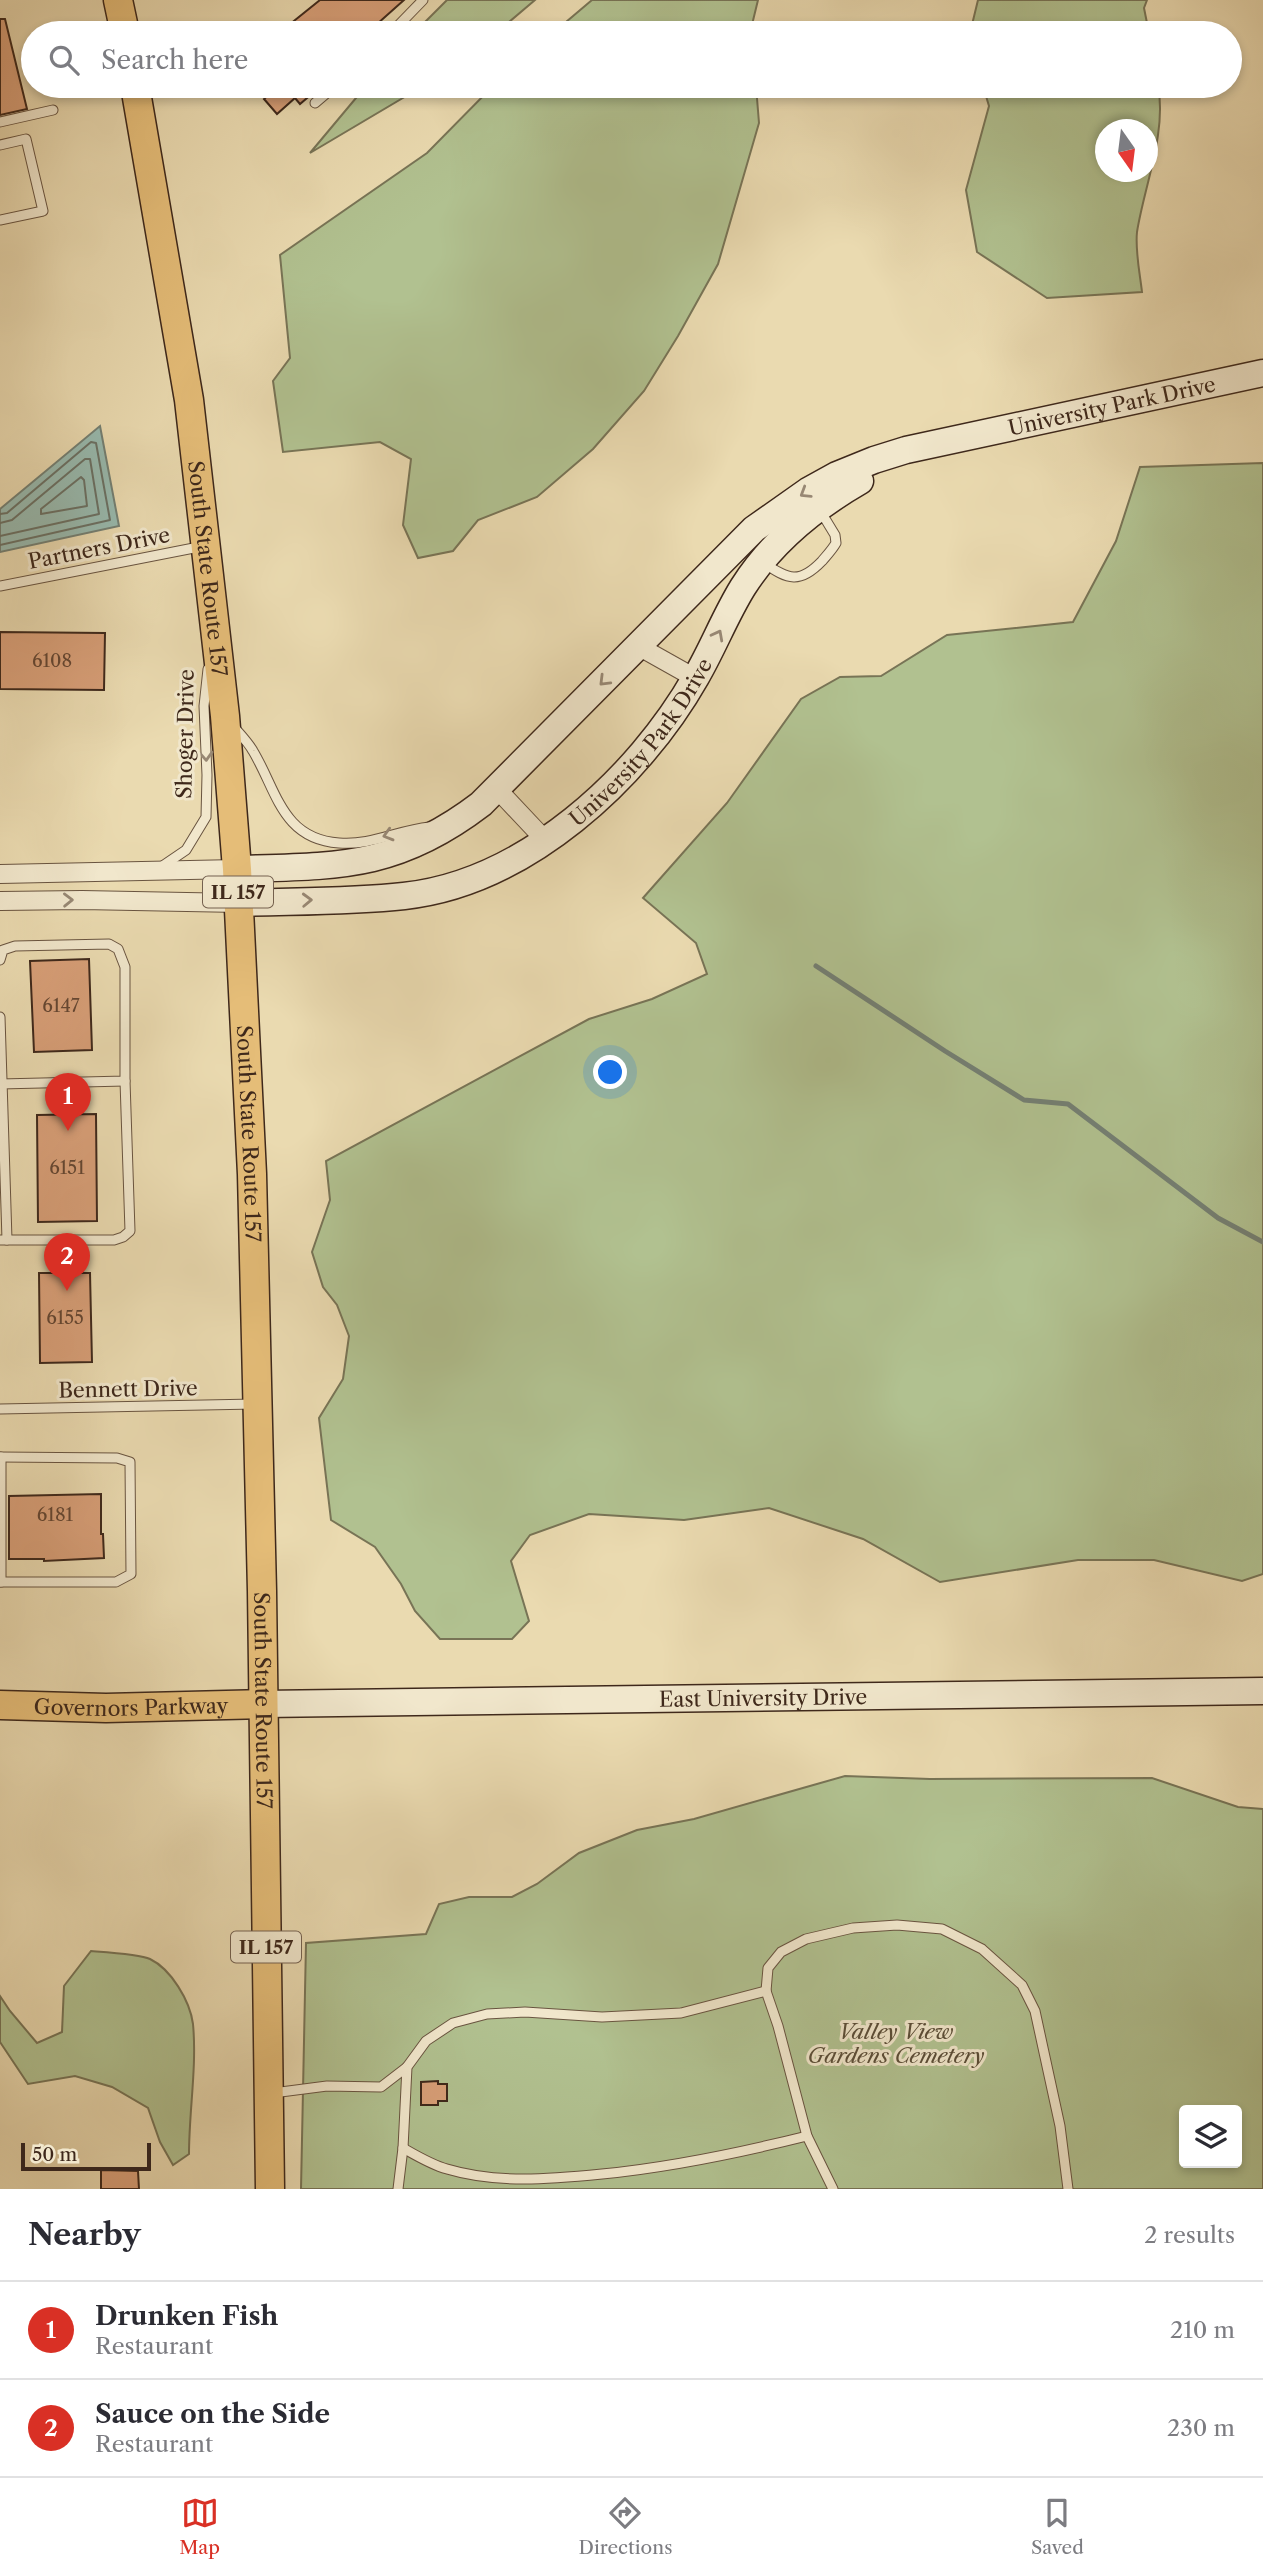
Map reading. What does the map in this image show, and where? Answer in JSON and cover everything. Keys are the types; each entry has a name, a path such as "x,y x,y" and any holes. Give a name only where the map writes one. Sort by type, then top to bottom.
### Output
{"main road":[{"path":"118,0 122,21"},
{"name":"South State Route 157","path":"137,98 187,387 225,716 237,869 252,1174 264,1704 270,2189"},
{"name":"Governors Parkway","path":"0,1705 106,1708 264,1704"}],"street":[{"name":"University Park Drive","path":"237,869 359,863 418,844 455,824 497,789 754,529 808,491 874,460 905,450 1263,373"},
{"name":"University Park Drive","path":"239,903 405,896 449,887 485,874 547,841 610,787 640,755 671,715 695,678 743,586 776,545 840,492 876,472 961,438"},
{"path":"638,646 695,678"},
{"path":"497,789 547,841"},
{"path":"0,874 237,869"},
{"path":"0,901 239,903"},
{"name":"East University Drive","path":"264,1704 1263,1691"}],"lane":[{"path":"403,21 423,0"},
{"path":"315,103 321,98"},
{"path":"0,122 53,110"},
{"path":"0,145 26,138 43,211 0,220"},
{"path":"763,562 788,577 798,578 812,571 836,543 835,535 818,508"},
{"name":"Partners Drive","path":"0,586 205,545"},
{"name":"Shoger Drive","path":"153,872 186,850 206,817 204,706 213,615"},
{"path":"225,716 252,748 276,802 290,821 309,835 339,844 366,841 410,829 455,824"},
{"path":"0,960 3,950 15,946 109,944 118,949 125,967 125,1082 130,1231 123,1237 114,1240 3,1240 0,1017"},
{"path":"1,1084 125,1082"},
{"name":"Bennett Drive","path":"0,1409 257,1404"},
{"path":"1,1457 117,1458 130,1462 131,1574 116,1582 1,1582 1,1457"},
{"path":"833,2189 807,2136 766,1991 768,1968 781,1952 806,1939 853,1928 897,1925 942,1929 982,1949 1022,1985 1035,2011 1060,2126 1065,2188"},
{"path":"269,2093 327,2086 381,2087 407,2067 426,2041 453,2023 487,2014 525,2012 602,2017 681,2013 766,1991"},
{"path":"398,2189 407,2067"},
{"path":"403,2148 446,2169 485,2177 524,2180 575,2177 679,2164 735,2154 807,2136"}],"green space":[{"path":"447,0 535,0 510,21 426,21"},
{"path":"592,0 758,0 753,21 567,21"},
{"path":"978,0 1147,0 1144,8 1147,21 973,21"},
{"path":"356,98 403,98 310,153"},
{"path":"481,98 757,98 759,123 718,264 644,391 593,449 537,497 478,520 453,551 418,558 403,525 411,459 380,442 283,452 273,381 290,358 280,255 427,153"},
{"path":"987,98 1159,98 1158,135 1158,119 1095,119 1095,182 1148,182 1137,232 1142,292 1047,298 977,252 966,190 989,106"},
{"path":"1263,463 1263,1574 1242,1581 1154,1560 1078,1560 940,1582 863,1539 769,1508 684,1520 589,1514 530,1535 511,1561 529,1621 512,1639 440,1639 415,1611 401,1584 375,1547 331,1520 319,1418 343,1379 349,1336 337,1305 323,1287 312,1252 330,1200 326,1161 589,1019 652,999 707,974 696,943 643,898 727,803 801,699 840,677 881,676 947,635 1073,622 1116,541 1140,467"},
{"name":"Valley View Gardens Cemetery","path":"845,1776 930,1779 1152,1778 1238,1807 1263,1809 1263,2189 301,2189 306,1943 426,1934 439,1904 469,1897 512,1897 537,1884 579,1853 637,1830 694,1819"},
{"path":"91,1951 150,1959 172,1978 188,2006 194,2040 189,2154 173,2165 160,2142 148,2108 112,2087 75,2076 28,2084 0,2042 0,1996 37,2043 62,2032 64,1986"}],"water":[{"path":"100,426 119,526 0,552 0,509"}],"building":[{"path":"320,0 404,0 380,21 294,21"},
{"path":"0,19 5,19 21,84 21,98 24,98 27,109 0,115"},
{"path":"265,98 295,98 277,114"},
{"path":"295,98 307,98 300,104"},
{"path":"0,632 105,633 104,690 0,689"},
{"path":"89,959 92,1050 34,1052 30,961"},
{"path":"96,1114 97,1221 38,1222 37,1115"},
{"path":"39,1273 90,1273 92,1362 40,1363"},
{"path":"101,1494 104,1558 44,1561 9,1559 9,1496"},
{"path":"438,2081 438,2084 447,2084 447,2101 438,2101 438,2105 421,2105 421,2082"},
{"path":"101,2170 138,2171 139,2189 101,2189"}],"waterway":[{"path":"816,966 1024,1100 1068,1104 1218,1218 1263,1242"}],"place":[{"name":"Drunken Fish","path":"68,1131"},
{"name":"Sauce on the Side","path":"67,1291"}]}
